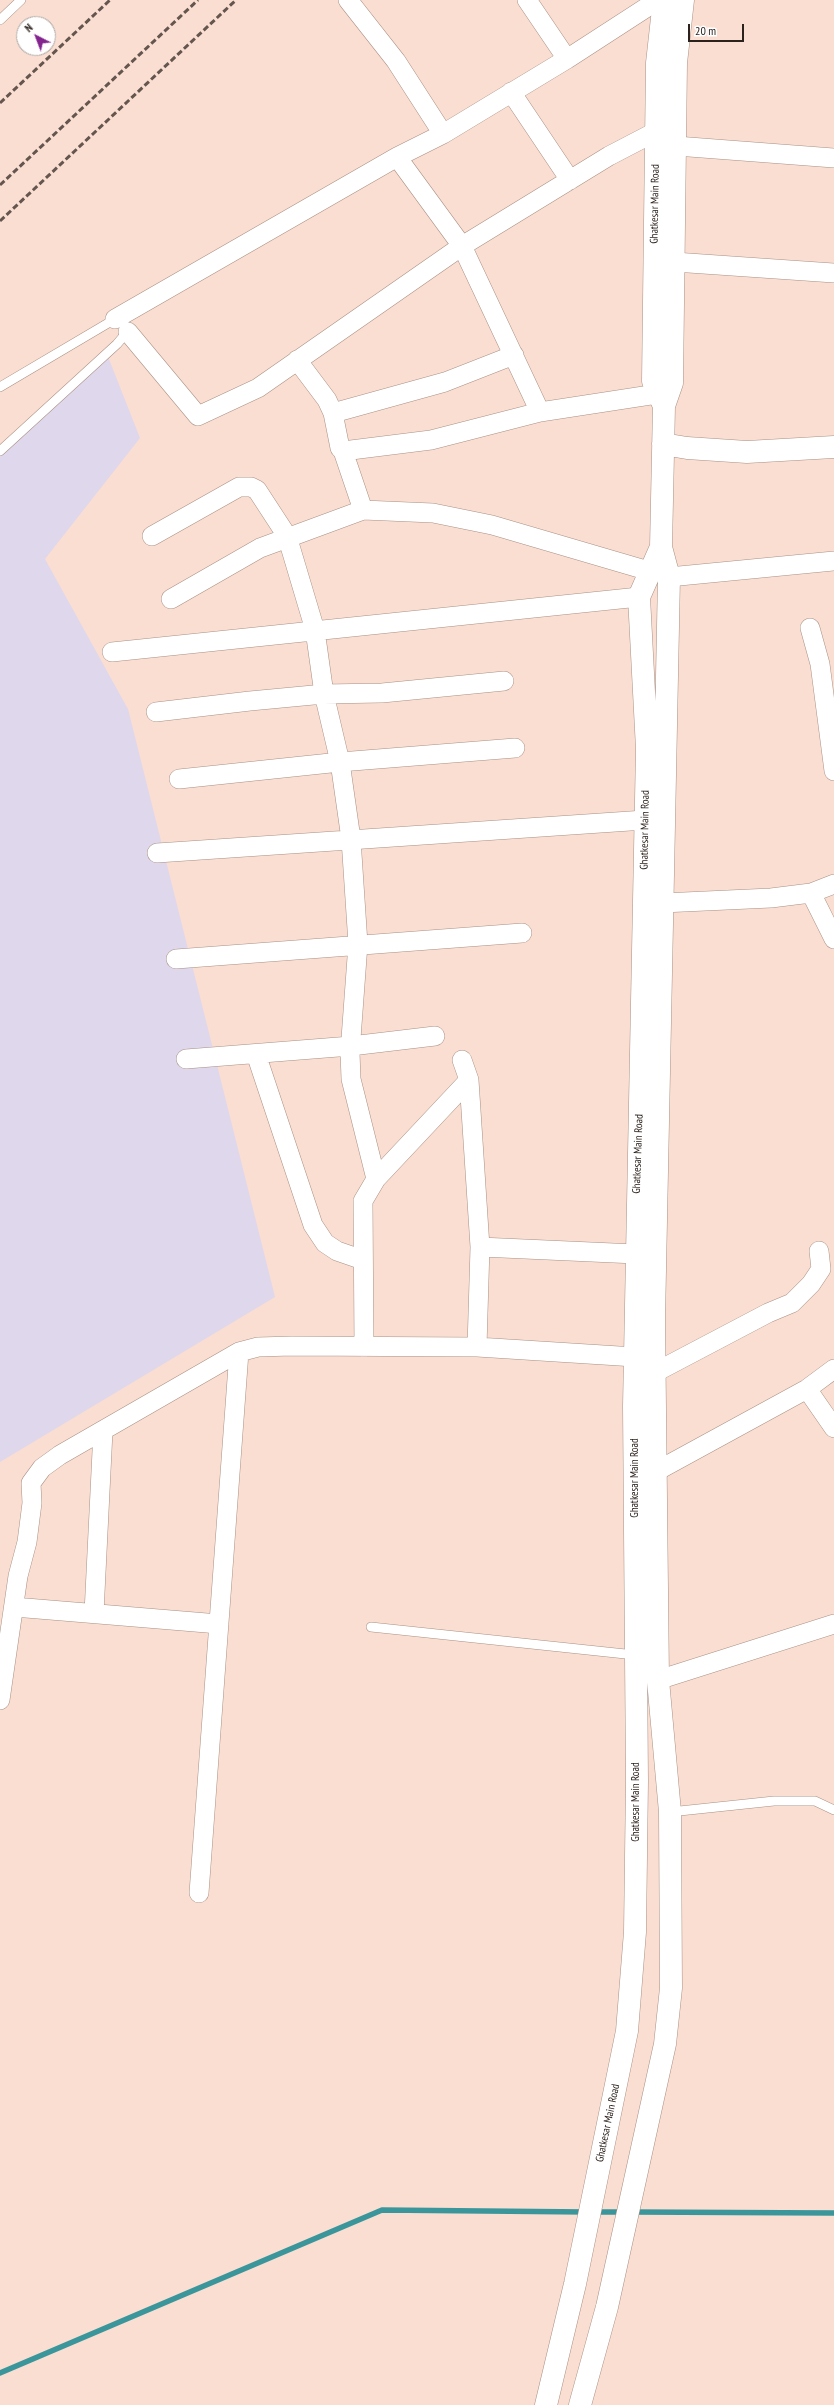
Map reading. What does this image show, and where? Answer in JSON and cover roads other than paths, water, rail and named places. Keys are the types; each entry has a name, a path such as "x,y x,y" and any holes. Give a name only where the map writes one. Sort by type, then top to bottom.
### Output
{"main road":[{"name":"Ghatkesar Main Road","path":"580,2405 607,2307 665,2044 671,1988 670,1812 658,1680 654,1373 653,902 663,444 660,400 653,381 657,63 664,0"},
{"name":"Ghatkesar Main Road","path":"660,400 672,383 676,63 682,0"},
{"path":"663,444 687,448 747,452 834,447"},
{"name":"Ghatkesar Main Road","path":"546,2405 575,2284 627,2031 635,1932 636,1254 653,902 645,820 647,749 639,597 659,574"},
{"path":"636,1682 658,1680"}],"street":[{"path":"348,0 396,61 443,134"},
{"path":"527,0 567,59"},
{"path":"657,131 570,180 462,246 258,388 198,416 122,325 397,156 443,134 567,59 658,0"},
{"path":"512,92 570,180"},
{"path":"676,146 834,158"},
{"path":"397,156 462,246 540,412"},
{"path":"674,262 834,273"},
{"path":"333,413 445,382 514,355"},
{"path":"297,360 326,400 333,413 340,448 343,451 363,510"},
{"path":"343,451 431,440 540,412 660,400"},
{"path":"152,536 239,487 257,490 287,536 315,630 324,694 340,762 351,839 358,944 351,1046 351,1079 376,1179"},
{"path":"171,599 260,548 287,536 363,510 432,513 492,525 659,574 834,561"},
{"path":"112,652 639,597"},
{"path":"810,628 827,663 834,769"},
{"path":"156,712 324,694 382,693 504,681"},
{"path":"179,779 340,762 514,748"},
{"path":"158,853 645,820"},
{"path":"653,902 771,898 811,893 834,884"},
{"path":"811,893 834,939"},
{"path":"176,959 358,944 522,933"},
{"path":"186,1059 351,1046 435,1036"},
{"path":"256,1054 313,1225 325,1243 337,1251 363,1260"},
{"path":"462,1060 469,1080 480,1247 477,1347"},
{"path":"364,1347 363,1201 376,1179 469,1080"},
{"path":"480,1247 636,1254"},
{"path":"654,1373 768,1313 792,1303 811,1284 821,1268 819,1251"},
{"path":"0,1700 32,1503 31,1483 42,1468 103,1430 239,1352 258,1347 477,1347 635,1357"},
{"path":"199,1893 239,1352"},
{"path":"655,1472 807,1389 834,1369"},
{"path":"807,1389 834,1428"},
{"path":"94,1613 103,1430"},
{"path":"14,1607 219,1624"},
{"path":"658,1680 834,1624"}],"lane":[{"path":"0,20 21,0"},
{"path":"0,387 122,325"},
{"path":"0,451 122,325"},
{"path":"371,1626 635,1655"},
{"path":"670,1812 774,1801 815,1801 834,1810"}],"waterway":[{"path":"0,2373 382,2210 586,2212"},
{"path":"595,2212 624,2212"},
{"path":"633,2212 834,2213"}],"railway":[{"path":"0,103 110,0"},
{"path":"0,185 198,0"},
{"path":"0,221 236,0"}]}
